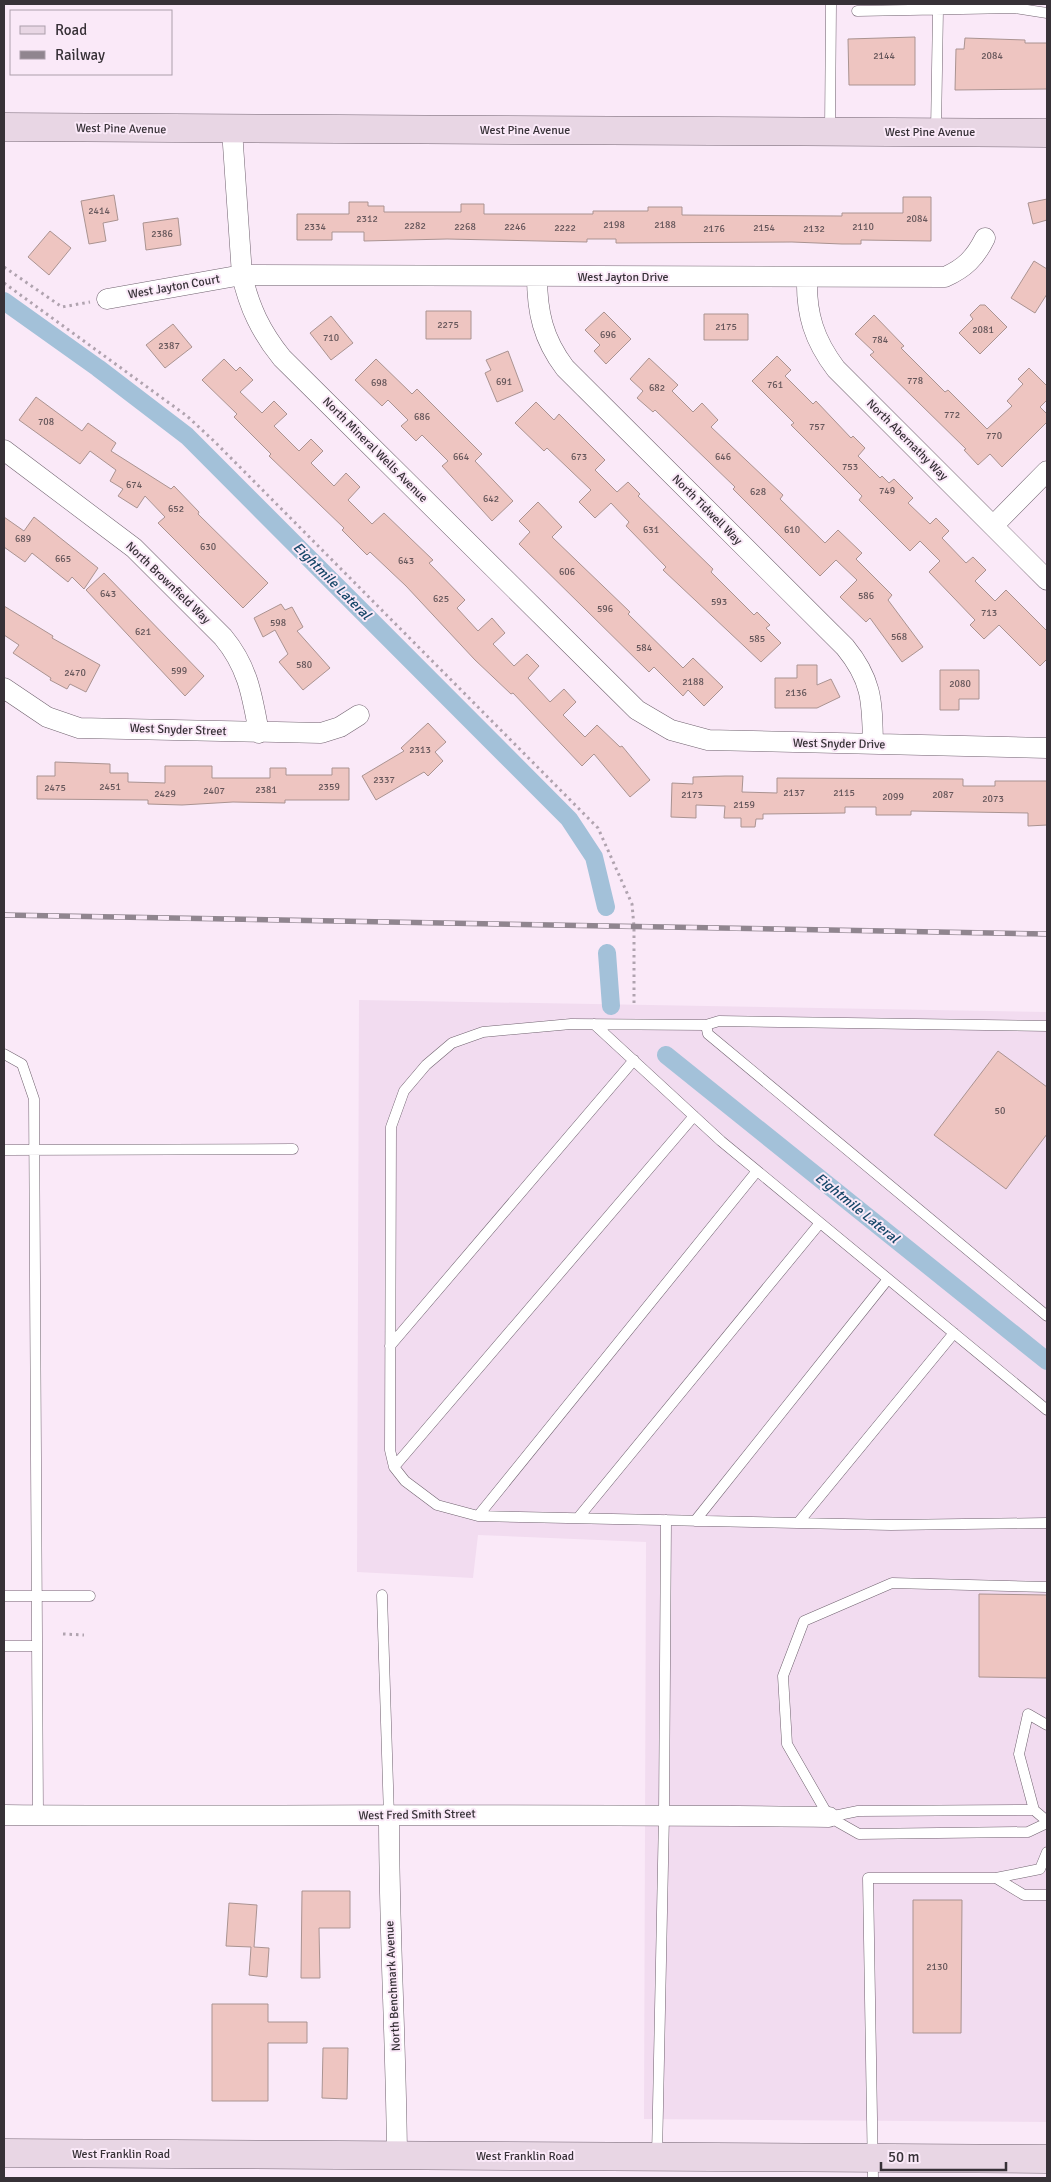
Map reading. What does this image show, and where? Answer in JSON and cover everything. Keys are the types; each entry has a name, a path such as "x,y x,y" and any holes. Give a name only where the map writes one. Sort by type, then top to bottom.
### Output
{"street":[{"name":"West Pine Avenue","path":"4,127 232,130 1047,133"},
{"name":"North Mineral Wells Avenue","path":"232,130 242,275 247,298 255,319 282,358 637,710"},
{"name":"West Jayton Drive","path":"242,275 945,277 962,269 976,255 985,238"},
{"name":"West Jayton Court","path":"107,299 242,275"},
{"name":"North Tidwell Way","path":"537,276 539,316 544,335 565,368 858,662 867,680 872,699 873,744"},
{"name":"North Abernathy Way","path":"807,278 809,317 824,353 836,369 1047,580"},
{"name":"North Brownfield Way","path":"4,450 134,548 223,637 236,652 251,686 259,733"},
{"path":"993,526 1047,471"},
{"name":"West Snyder Street","path":"4,688 47,717 79,728 321,733 340,727 359,715"},
{"name":"West Snyder Drive","path":"637,710 671,730 708,740 1047,748"},
{"name":"West Fred Smith Street","path":"4,1815 389,1817 504,1814 829,1817"},
{"name":"North Benchmark Avenue","path":"389,1817 397,2167"},
{"name":"West Franklin Road","path":"4,2153 397,2167 657,2157 873,2168 1047,2159"}],"lane":[{"path":"830,132 831,4"},
{"path":"857,11 1014,8 1047,13"},
{"path":"936,132 938,10"},
{"path":"1047,1026 719,1022 706,1025 571,1024 483,1032 452,1043 426,1065 404,1091 391,1127 390,1346 390,1450 394,1467 405,1481 436,1505 478,1516 891,1525 1047,1523"},
{"path":"594,1024 757,1171 1047,1410"},
{"path":"706,1025 708,1034 1047,1316"},
{"path":"4,1054 22,1064 34,1099 36,1150 38,1815"},
{"path":"390,1346 634,1060"},
{"path":"394,1467 694,1116"},
{"path":"4,1150 293,1149"},
{"path":"478,1516 757,1171"},
{"path":"578,1518 820,1223"},
{"path":"695,1520 888,1278"},
{"path":"798,1523 954,1333"},
{"path":"657,2157 664,1815 666,1520"},
{"path":"1047,1587 892,1583 804,1621 784,1676 787,1744 829,1817 858,1834 1028,1832 1047,1822 1034,1810 1019,1754 1028,1714 1047,1725"},
{"path":"382,1595 389,1817"},
{"path":"4,1596 90,1596"},
{"path":"4,1646 37,1646"},
{"path":"829,1817 858,1811 1034,1810"},
{"path":"873,2168 868,1878 996,1878 1040,1868 1047,1852"},
{"path":"996,1878 1024,1895 1047,1895"}],"path":[{"path":"4,266 62,307 107,299"},
{"path":"4,283 187,416 598,828 632,904 634,1004"},
{"path":"63,1634 84,1635"}],"shaded area":[{"path":"359,1000 1047,1012 1047,2122 644,2119 646,1542 478,1535 473,1578 357,1572"}],"building":[{"path":"915,37 915,85 849,85 848,39"},
{"path":"965,38 1025,40 1025,43 1047,43 1047,89 955,90 956,49 964,49"},
{"path":"114,195 118,220 103,223 106,241 89,244 81,201"},
{"path":"903,197 931,197 931,241 861,240 861,244 842,244 792,242 616,243 616,239 587,239 587,242 447,239 364,241 364,232 332,232 332,240 297,240 297,214 349,214 349,202 368,202 368,206 384,206 384,212 461,212 461,204 484,204 484,214 593,214 593,211 648,211 648,207 682,207 682,215 842,216 842,213 903,213"},
{"path":"1047,199 1047,220 1033,224 1028,203"},
{"path":"178,218 181,245 146,250 143,223"},
{"path":"50,231 71,248 49,275 28,257"},
{"path":"1034,261 1047,269 1047,294 1035,313 1011,298"},
{"path":"980,305 985,305 1007,327 980,354 959,333 973,319 970,315"},
{"path":"426,311 471,311 471,339 426,339"},
{"path":"604,312 631,339 606,364 594,351 600,345 585,330"},
{"path":"704,314 748,314 748,340 704,340"},
{"path":"874,315 904,346 901,348 945,392 948,390 987,429 1012,406 1007,401 1023,384 1018,379 1029,368 1047,386 1047,400 1040,407 1047,414 1047,422 1002,467 990,454 978,465 964,450 966,449 870,355 874,352 855,334"},
{"path":"331,316 353,343 331,360 310,333"},
{"path":"173,324 192,347 165,368 146,345"},
{"path":"508,351 523,391 497,402 485,373 491,370 486,360"},
{"path":"777,356 791,370 785,376 813,404 816,401 851,438 853,436 865,448 858,456 880,478 882,476 889,483 894,479 913,498 908,503 930,524 936,518 949,531 942,538 966,563 973,557 986,570 975,581 995,601 1006,590 1047,631 1047,659 1040,666 999,625 984,639 970,625 975,620 929,572 940,561 920,541 910,551 859,500 862,496 791,425 794,423 752,381"},
{"path":"649,358 678,385 672,391 693,412 702,403 718,420 711,427 783,495 780,499 825,543 838,530 862,553 856,559 892,595 888,600 923,647 902,662 870,618 866,622 840,597 857,580 836,560 820,576 733,489 735,487 655,410 653,412 637,398 643,391 630,379"},
{"path":"224,359 236,371 240,367 253,380 240,392 262,413 274,401 287,414 274,426 299,451 311,439 323,451 311,463 334,486 346,473 360,487 348,500 372,524 384,513 433,560 429,563 465,600 457,608 478,631 492,618 505,633 493,644 514,666 527,654 539,666 528,678 550,702 564,689 576,702 563,715 585,737 597,725 620,747 622,746 650,780 630,797 594,754 582,766 513,693 511,694 475,660 406,586 370,552 367,555 342,530 344,528 269,456 271,454 234,417 237,414 202,380"},
{"path":"376,359 412,394 417,389 482,454 475,461 513,501 492,521 442,466 448,461 422,435 416,441 401,426 408,420 388,400 382,406 355,380"},
{"path":"36,397 82,431 88,423 116,443 111,451 171,489 174,486 199,512 198,514 268,583 243,608 158,523 165,517 145,496 137,508 118,496 123,489 110,481 116,470 90,451 80,464 19,420"},
{"path":"536,402 554,420 559,414 605,460 595,470 617,492 628,482 640,494 638,496 713,569 711,572 754,615 757,612 770,625 766,628 781,643 761,662 663,570 666,567 626,526 629,522 611,503 595,518 579,502 591,490 547,448 544,451 515,423"},
{"path":"538,502 562,527 552,537 630,612 628,614 683,668 693,658 723,687 704,706 688,690 683,696 654,667 649,672 519,544 530,532 519,521"},
{"path":"4,517 24,531 34,517 98,568 84,589 72,577 68,582 32,553 25,562 4,547"},
{"path":"104,573 204,676 185,696 86,590"},
{"path":"281,604 285,610 292,607 303,627 297,631 330,668 303,690 279,662 288,654 275,630 263,637 254,618"},
{"path":"4,606 53,636 52,638 100,665 86,692 70,684 67,689 50,680 51,678 13,653 19,645 4,635"},
{"path":"797,665 817,665 817,685 831,679 840,697 817,708 775,708 775,678 797,678"},
{"path":"940,670 979,670 979,699 959,699 959,710 940,710"},
{"path":"428,723 446,742 435,752 443,761 428,776 424,772 376,800 362,776 404,751 401,748"},
{"path":"55,762 110,764 110,773 128,773 128,782 165,783 165,766 212,766 212,778 270,778 270,768 286,768 286,775 332,775 332,768 349,768 349,800 285,800 285,803 233,802 182,805 148,804 148,800 37,799 37,776 55,776"},
{"path":"743,776 742,792 777,793 777,778 963,779 963,786 995,786 995,781 1047,781 1047,825 1028,826 1028,813 911,811 911,815 876,815 876,807 845,807 845,813 763,814 763,819 756,819 755,827 741,827 741,818 724,818 725,806 696,805 696,818 671,817 672,783 693,784 693,777"},
{"path":"998,1051 1047,1087 1047,1134 1006,1189 934,1135"},
{"path":"979,1594 1047,1595 1047,1678 979,1677"},
{"path":"302,1891 350,1891 350,1928 319,1928 320,1978 301,1978"},
{"path":"913,1900 962,1900 961,2033 913,2033"},
{"path":"229,1903 257,1905 254,1947 269,1948 267,1977 249,1975 251,1947 226,1946"},
{"path":"212,2004 268,2004 268,2022 307,2022 307,2043 268,2043 268,2101 212,2101"},
{"path":"323,2048 348,2048 347,2099 322,2098"}],"waterway":[{"name":"Eightmile Lateral","path":"4,301 98,368 187,436 569,819 594,857 606,907"},
{"name":"Eightmile Lateral","path":"607,953 611,1006"},
{"name":"Eightmile Lateral","path":"666,1055 1047,1361"}],"railway":[{"path":"4,915 1047,934"}]}
